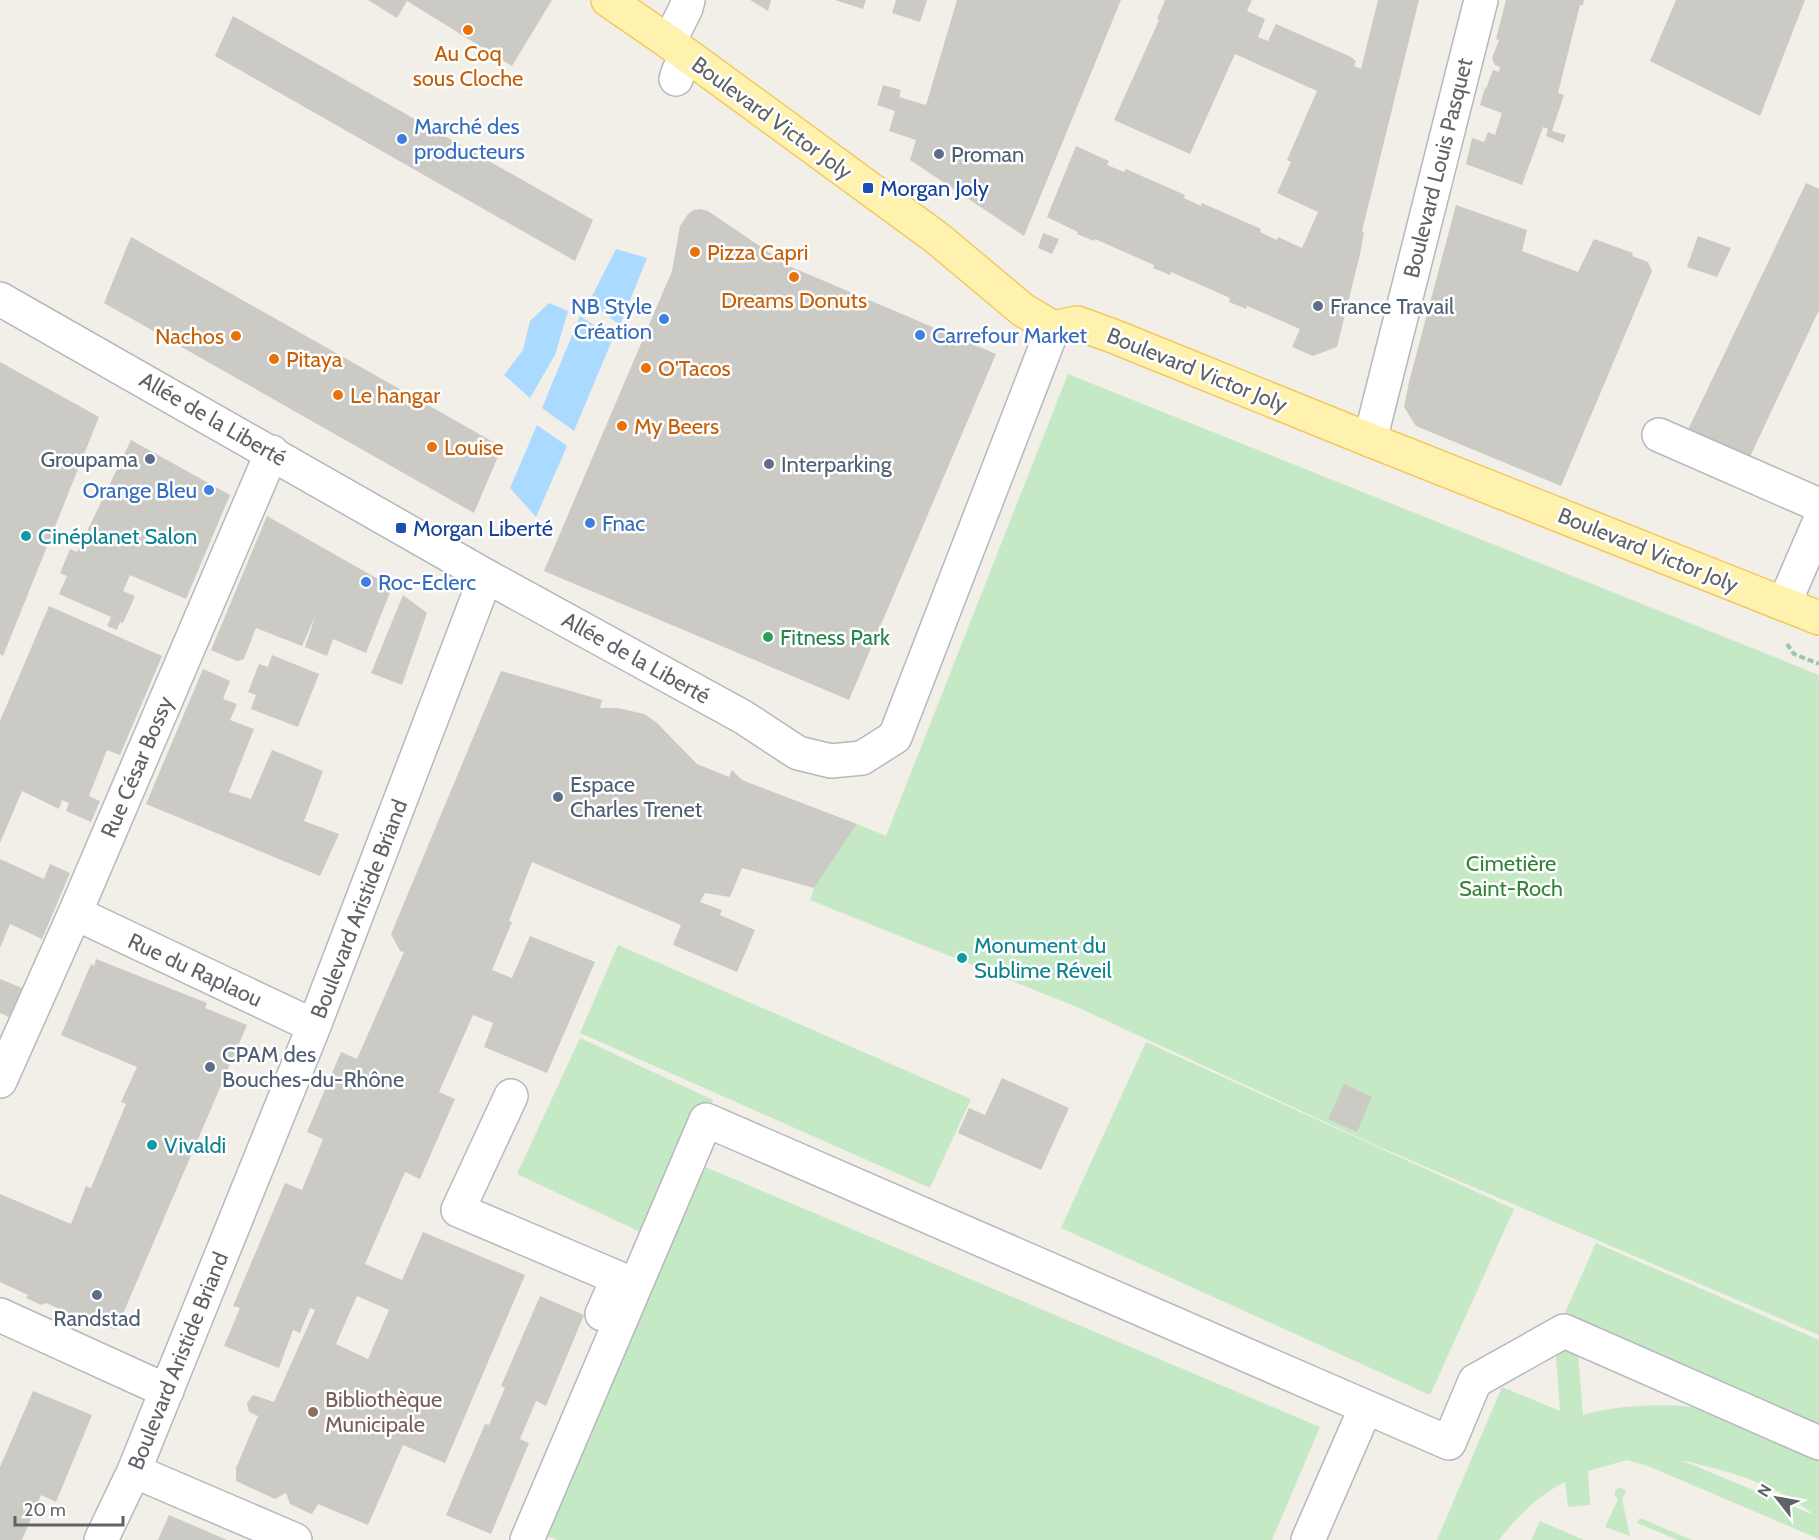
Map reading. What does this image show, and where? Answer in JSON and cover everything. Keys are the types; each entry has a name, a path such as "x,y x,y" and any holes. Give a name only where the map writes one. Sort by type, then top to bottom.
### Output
{"main road":[{"name":"Boulevard Victor Joly","path":"608,0 678,59 937,238 1023,310 1053,328 1077,323 1113,336 1819,618"}],"street":[{"path":"678,59 688,0"},
{"name":"Boulevard Louis Pasquet","path":"1370,440 1480,0"},
{"name":"Allée de la Liberté","path":"0,298 486,576 743,717 798,753 831,761 862,758 895,737 1053,328"},
{"path":"1659,435 1819,506"},
{"name":"Rue César Bossy","path":"0,1081 75,913 272,452"},
{"path":"1784,604 1819,523"},
{"name":"Boulevard Aristide Briand","path":"101,1540 134,1471 314,1026 486,576"},
{"name":"Rue du Raplaou","path":"75,913 314,1026"},
{"path":"507,1540 618,1278 458,1210 511,1096"},
{"path":"527,1540 706,1120 1449,1443 1475,1381 1564,1331 1819,1443"},
{"path":"0,1315 167,1391"},
{"path":"1308,1540 1366,1407"},
{"path":"134,1471 295,1540"}],"green space":[{"name":"Cimetière Saint-Roch","path":"1068,374 1819,675 1819,1335 1375,1145 1077,1007 810,900 814,888 857,824 886,836"},
{"path":"618,945 971,1099 930,1188 580,1033"},
{"path":"580,1038 713,1100 649,1236 517,1174"},
{"path":"1146,1042 1514,1209 1430,1395 1061,1228"},
{"path":"691,1161 1320,1427 1272,1540 557,1540 534,1530"},
{"path":"1596,1243 1819,1340 1819,1437 1560,1324"},
{"path":"1577,1341 1583,1415 1637,1406 1695,1407 1741,1419 1819,1454 1819,1539 1648,1466 1627,1460 1588,1471 1590,1505 1568,1507 1565,1482 1546,1493 1529,1507 1499,1540 1437,1540 1502,1387 1560,1411 1555,1343","holes":["1683,1461 1762,1484 1790,1498 1814,1515"]},
{"path":"1618,1488 1626,1491 1622,1499 1630,1536 1605,1527 1618,1499 1615,1491"},
{"path":"1640,1518 1692,1540 1678,1540 1637,1523"},
{"path":"1540,1521 1584,1540 1531,1540"}],"water":[{"path":"616,249 647,258 620,325 589,302"},
{"path":"549,303 568,311 555,355 530,398 504,375 523,350 530,321"},
{"path":"580,316 613,338 574,431 542,408"},
{"path":"537,425 567,446 536,517 510,488"}],"building":[{"path":"368,0 552,0 512,66 407,1 397,18"},
{"path":"750,0 771,0 768,11"},
{"path":"835,0 866,0 863,9"},
{"path":"896,0 927,0 920,22 892,13"},
{"path":"957,0 1121,0 1024,236 910,160 916,140 889,131 895,111 877,105 883,85 901,90 899,97 926,105"},
{"path":"1165,0 1252,0 1247,11 1265,19 1258,37 1268,41 1276,24 1351,57 1356,61 1354,66 1361,69 1378,0 1419,0 1362,231 1364,232 1360,254 1337,347 1313,356 1292,347 1300,329 1247,306 1246,309 1229,302 1230,298 1171,272 1170,275 1153,268 1154,265 1095,239 1094,241 1077,234 1078,232 1047,217 1076,146 1109,161 1107,165 1124,172 1126,169 1185,195 1184,198 1201,206 1202,203 1261,229 1260,232 1277,240 1278,237 1302,248 1318,212 1277,193 1291,162 1287,160 1317,91 1235,54 1190,154 1114,120 1159,20 1157,19"},
{"path":"1506,0 1584,0 1583,5 1580,5 1558,93 1564,95 1552,131 1566,135 1563,143 1546,136 1548,129 1543,127 1522,185 1466,164 1472,138 1484,142 1488,132 1495,135 1502,113 1480,105 1493,70 1499,72 1500,67 1495,65 1492,58 1499,40 1496,39"},
{"path":"1676,0 1805,0 1760,116 1650,61"},
{"path":"233,16 593,220 575,261 215,56"},
{"path":"1806,183 1819,189 1819,310 1748,461 1687,432"},
{"path":"1456,205 1527,230 1522,251 1578,272 1594,239 1633,253 1632,256 1648,262 1652,271 1561,486 1416,426 1404,407"},
{"path":"700,209 708,211 789,266 996,354 849,700 544,571 672,271 680,226 688,214"},
{"path":"1043,233 1059,239 1052,254 1038,248"},
{"path":"1698,236 1731,248 1717,277 1687,267"},
{"path":"131,237 502,447 474,513 104,303"},
{"name":"Cinéplanet Salon","path":"0,362 99,417 3,656 0,654"},
{"path":"131,440 230,495 186,599 130,575 123,591 135,596 123,623 120,622 117,630 107,626 111,617 59,594 67,576 60,573 70,549 77,552"},
{"path":"267,516 392,587 366,653 333,639 327,656 305,647 316,614 302,646 256,628 244,659 237,661 211,650"},
{"path":"403,595 427,613 402,685 371,673"},
{"path":"49,606 162,656 120,755 107,750 89,796 100,801 91,822 66,811 69,803 62,800 59,809 22,791 0,843 0,721"},
{"path":"272,655 319,674 298,727 251,709 256,695 248,692 259,664 268,667"},
{"path":"203,669 230,681 223,699 237,704 230,720 254,729 229,792 251,799 272,750 323,771 304,821 339,834 320,876 146,804"},
{"path":"501,671 602,700 600,708 618,708 644,714 656,722 697,764 729,777 732,770 742,780 857,824 814,888 742,868 730,897 705,893 700,902 722,910 720,915 755,930 737,972 673,945 681,925 532,862 509,921 512,922 492,970 512,978 530,936 595,962 547,1073 484,1047 493,1023 473,1015 439,1092 455,1099 420,1179 405,1172 365,1264 402,1280 423,1232 525,1275 445,1463 403,1445 368,1525 318,1504 312,1514 290,1504 286,1493 275,1499 236,1481 236,1468 258,1416 249,1412 247,1403 253,1395 274,1402 315,1310 310,1308 300,1333 293,1330 279,1368 224,1346 240,1308 233,1306 285,1183 302,1190 323,1139 307,1132 341,1052 357,1059 404,952 400,951 391,934","holes":["357,1296 389,1310 368,1359 336,1344"]},
{"path":"0,859 44,879 50,864 70,873 42,939 10,924 0,948"},
{"name":"Vivaldi","path":"96,959 207,1003 205,1008 247,1025 116,1330 75,1312 73,1315 46,1303 41,1305 26,1298 28,1295 0,1282 0,1194 71,1224 86,1186 91,1188 126,1104 121,1102 137,1067 61,1035 91,964 94,966"},
{"path":"0,979 22,988 9,1017 0,1013"},
{"path":"1002,1078 1069,1108 1041,1170 958,1133 969,1108 985,1115"},
{"path":"1344,1084 1372,1097 1357,1132 1328,1119"},
{"path":"540,1296 584,1315 546,1406 536,1401 520,1439 529,1443 491,1534 446,1515 485,1424 489,1425 505,1388 501,1386"},
{"path":"33,1391 92,1415 56,1502 41,1495 22,1540 0,1540 0,1467"},
{"path":"169,1515 227,1540 158,1540"}],"place":[{"name":"Au Coq sous Cloche","path":"468,30"},
{"name":"Marché des producteurs","path":"402,139"},
{"name":"Proman","path":"939,154"},
{"name":"Morgan Joly","path":"868,188"},
{"name":"Pizza Capri","path":"695,252"},
{"name":"Dreams Donuts","path":"794,277"},
{"name":"France Travail","path":"1318,306"},
{"name":"NB Style Création","path":"664,319"},
{"name":"Carrefour Market","path":"920,335"},
{"name":"Nachos","path":"236,336"},
{"name":"Pitaya","path":"274,359"},
{"name":"O'Tacos","path":"646,368"},
{"name":"Le hangar","path":"338,395"},
{"name":"My Beers","path":"622,426"},
{"name":"Louise","path":"432,447"},
{"name":"Groupama","path":"150,459"},
{"name":"Interparking","path":"769,464"},
{"name":"Orange Bleu","path":"209,490"},
{"name":"Fnac","path":"590,523"},
{"name":"Morgan Liberté","path":"401,528"},
{"name":"Cinéplanet Salon","path":"26,536"},
{"name":"Roc-Eclerc","path":"366,582"},
{"name":"Fitness Park","path":"768,637"},
{"name":"Espace Charles Trenet","path":"558,797"},
{"name":"Monument du Sublime Réveil","path":"962,958"},
{"name":"CPAM des Bouches-du-Rhône","path":"210,1067"},
{"name":"Vivaldi","path":"152,1145"},
{"name":"Randstad","path":"97,1295"},
{"name":"Bibliothèque Municipale","path":"313,1412"}]}
